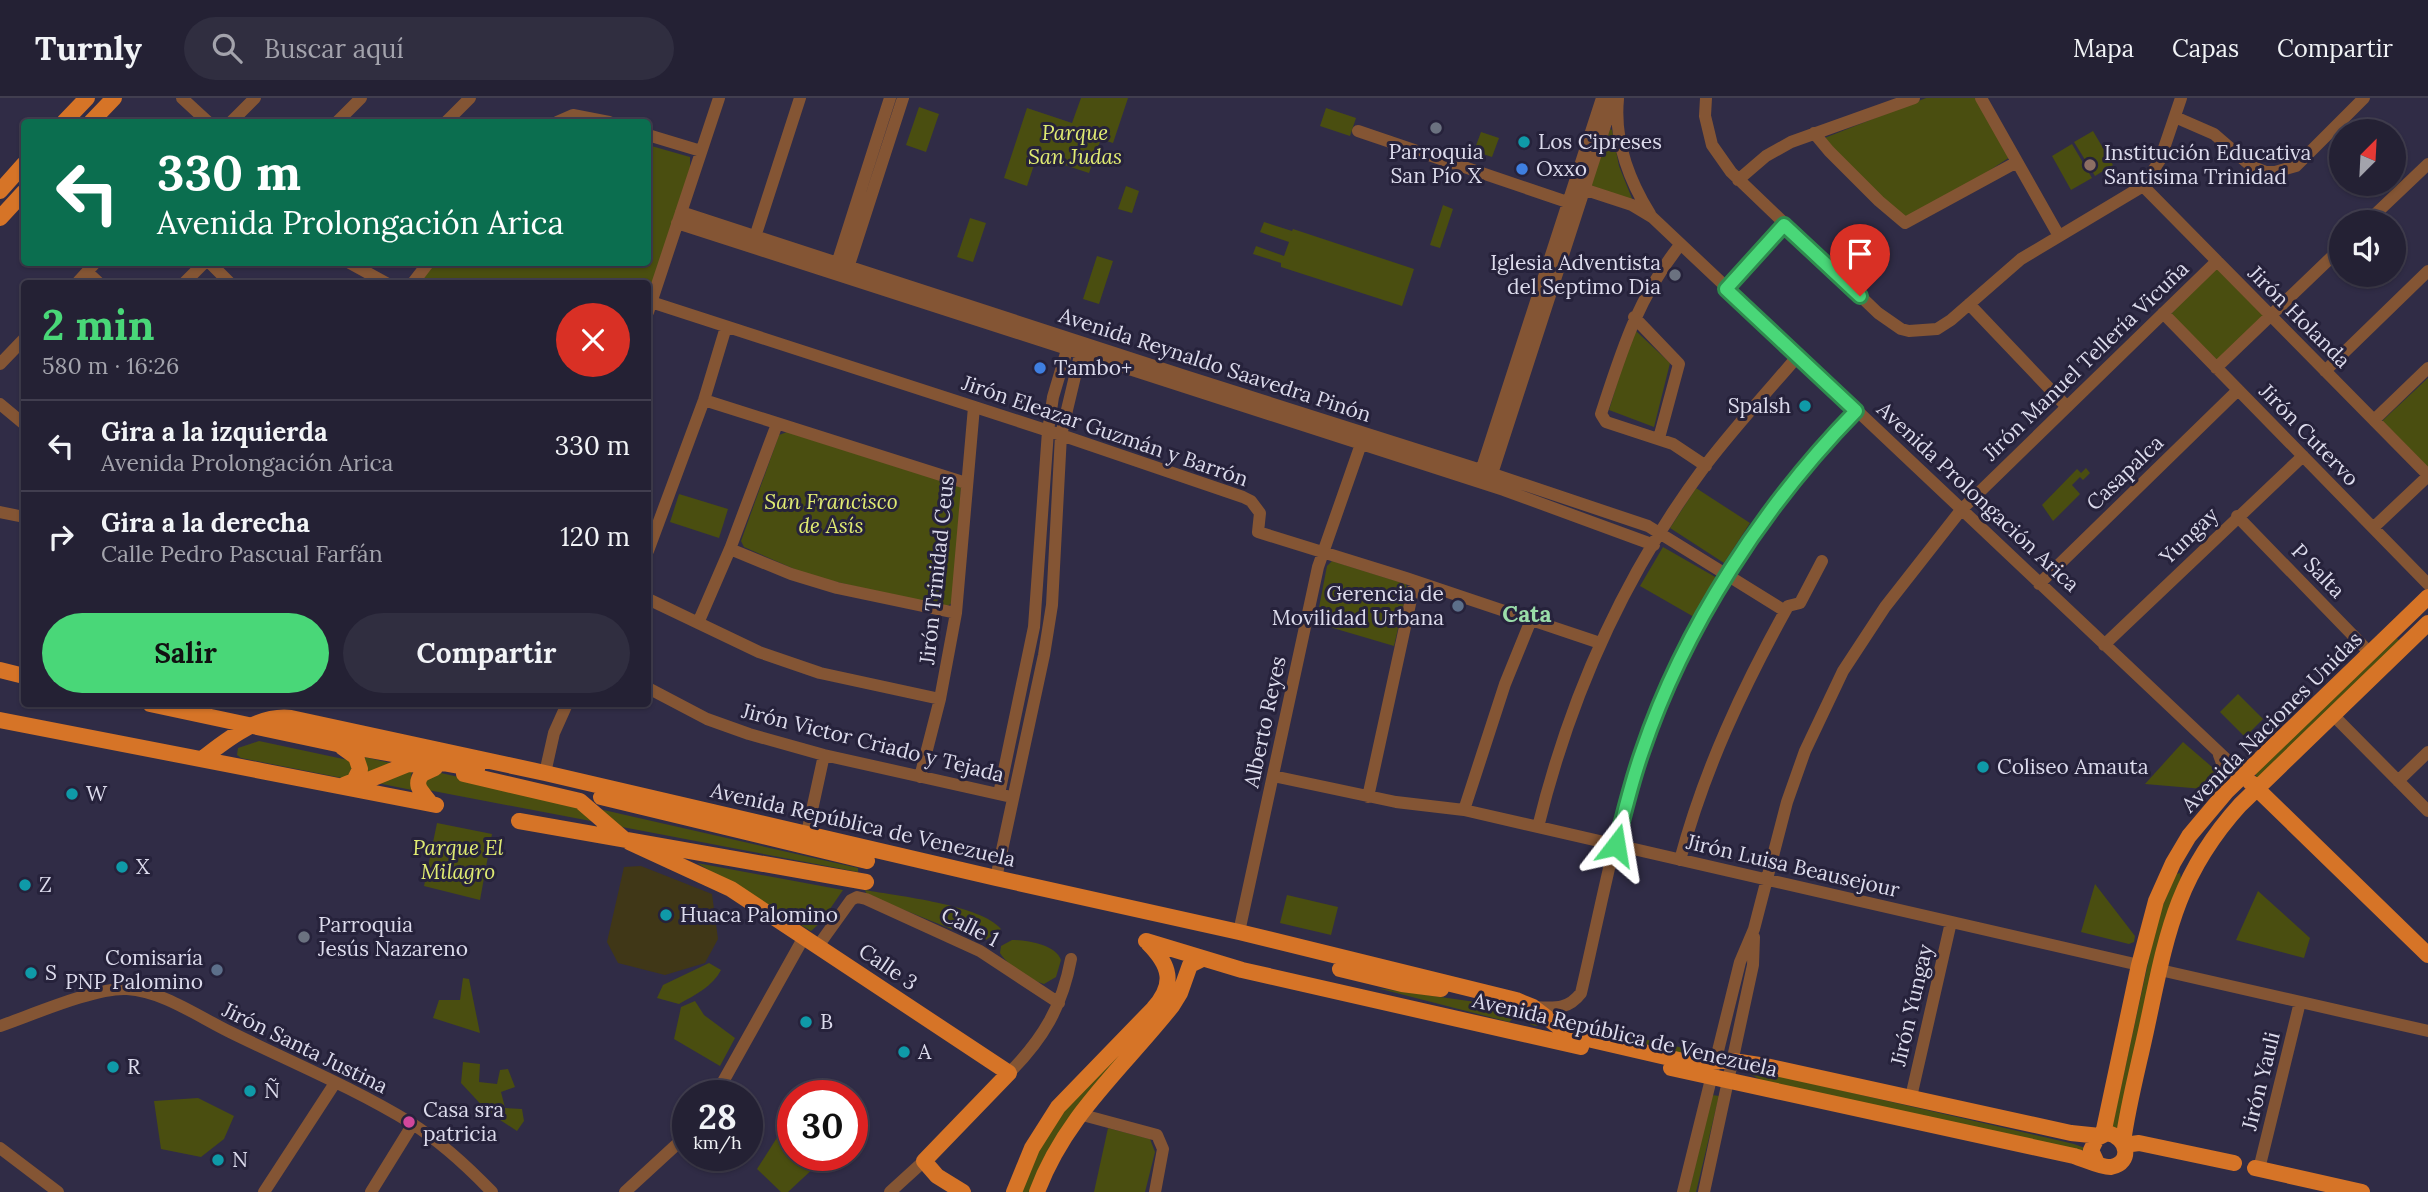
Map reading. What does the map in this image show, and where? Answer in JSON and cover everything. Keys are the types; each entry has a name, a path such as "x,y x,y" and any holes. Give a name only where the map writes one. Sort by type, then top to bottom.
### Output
{"main road":[{"path":"67,119 87,98"},
{"path":"94,119 114,98"},
{"path":"2,184 21,167"},
{"path":"0,218 21,195"},
{"name":"Avenida Naciones Unidas","path":"2101,1135 2139,965 2156,901 2173,863 2195,829 2226,792 2428,597"},
{"name":"Avenida Naciones Unidas","path":"2124,1143 2172,917 2191,871 2215,834 2257,788 2428,623"},
{"path":"0,670 21,675"},
{"name":"Avenida República de Venezuela","path":"164,707 564,788 867,861"},
{"path":"215,718 223,744 240,765"},
{"name":"Avenida República de Venezuela","path":"251,726 270,718 291,718 807,832 996,878 1240,932 1338,962 1516,1000 1534,1007 1563,1030 1578,1037 1713,1069 1729,1080 2097,1163"},
{"path":"0,719 433,805 418,789 417,784 422,774 435,768"},
{"path":"203,758 251,726"},
{"path":"337,744 352,753 359,762 358,775 346,787"},
{"path":"346,787 364,784 408,764 435,768 580,801 627,841"},
{"name":"Avenida Prolongación Arica","path":"2243,775 2428,955"},
{"path":"519,821 866,882"},
{"path":"786,842 802,837 807,832"},
{"name":"Calle 3","path":"627,841 722,883 1009,1073"},
{"path":"825,875 832,853"},
{"path":"2173,863 2191,871"},
{"name":"Avenida República de Venezuela","path":"1014,1192 1032,1148 1058,1107 1163,997 1168,984 1167,970 1161,957 1146,941 1202,959 1510,1030 1713,1069 1733,1061 2071,1133 2101,1135"},
{"path":"1037,1192 1052,1158 1079,1114 1172,1006 1189,966 1202,959"},
{"path":"1314,986 1336,977 1338,962"},
{"name":"Avenida República de Venezuela","path":"1338,962 1373,977 1419,987 1464,987"},
{"path":"1369,998 1363,985 1373,977"},
{"path":"1510,1030 1516,1028 1524,1018 1522,1005 1516,1000"},
{"path":"963,1192 937,1176 924,1161 1009,1073"},
{"path":"2071,1133 2095,1124 2109,1106"},
{"path":"2124,1143 2124,1157 2116,1165 2106,1167 2097,1163 2091,1150 2092,1143 2101,1135 2116,1136 2124,1143 2139,1143 2234,1163"},
{"path":"2257,1168 2362,1192"}],"street":[{"path":"182,98 205,119"},
{"path":"234,119 255,98"},
{"path":"340,119 361,98"},
{"path":"449,119 470,98"},
{"path":"651,301 719,98"},
{"path":"755,237 800,98"},
{"path":"841,270 890,98"},
{"path":"841,270 903,98"},
{"path":"1485,477 1574,204 1602,98"},
{"path":"1579,187 1616,98"},
{"path":"1616,98 1622,151 1639,196 1652,217"},
{"path":"1706,98 1705,116 1712,145 1738,180 1878,313 1901,329 1917,332 1937,329 1951,320 2009,268 2143,186 2160,160 2181,98"},
{"path":"1738,180 1776,149 1898,101 1914,98"},
{"path":"1981,98 2059,236"},
{"path":"2175,117 2214,134 2246,163 2258,170 2275,172 2296,166 2364,98"},
{"path":"564,119 573,115 594,119"},
{"path":"1358,131 1574,204"},
{"path":"1814,133 1898,220 1905,223 2017,162"},
{"path":"651,136 701,151"},
{"path":"2380,210 2428,164"},
{"name":"Jirón Holanda","path":"2143,186 2428,476"},
{"name":"Avenida Prolongación Arica","path":"1579,187 1632,205 1652,217 2243,775"},
{"name":"Avenida Reynaldo Saavedra Pinón","path":"679,218 755,237 841,270"},
{"name":"Avenida Reynaldo Saavedra Pinón","path":"679,218 1068,344 1362,444 1485,477 1654,545"},
{"path":"1726,289 1784,225"},
{"path":"1680,245 1634,317 1601,414 1606,422 1673,444 1706,466"},
{"path":"2216,368 2329,259"},
{"name":"Jirón Manuel Tellería Vicuña","path":"1683,1192 1740,962 1754,929 1794,779 1843,671 1885,607 1961,510 2217,261"},
{"path":"187,280 203,266"},
{"path":"211,266 227,280"},
{"path":"355,266 381,280"},
{"path":"415,280 426,266"},
{"path":"80,280 92,267"},
{"path":"2325,371 2428,271"},
{"path":"1969,304 2067,407"},
{"name":"Jirón Eleazar Guzmán y Barrón","path":"651,308 726,327 1243,497 1251,501 1260,513 1258,532 1600,643"},
{"name":"Jirón Cutervo","path":"2163,313 2428,584"},
{"path":"1634,317 1679,364 1659,438"},
{"path":"651,543 704,400 726,327"},
{"path":"0,364 21,342"},
{"path":"999,794 1034,627 1048,431 1053,397 1068,344"},
{"path":"996,878 1052,606 1061,435 1082,349"},
{"name":"Avenida Reynaldo Saavedra Pinón","path":"1082,349 1648,526 1785,611"},
{"path":"1538,827 1563,735 1580,688 1618,606 1661,533 1706,466 1798,356"},
{"path":"2374,420 2428,368"},
{"name":"Casapalca","path":"2039,584 2238,390"},
{"path":"704,400 966,483"},
{"path":"0,404 21,422"},
{"name":"Jirón Trinidad Ceus","path":"920,777 940,699 956,613 974,407"},
{"path":"1534,1007 1572,1004 1581,993 1616,845 1642,752 1659,706 1703,618 1766,517 1795,478 1856,411"},
{"path":"698,623 730,549 777,424"},
{"name":"Alberto Reyes","path":"1240,932 1323,552 1362,444"},
{"name":"Yungay","path":"2104,645 2303,456"},
{"path":"2373,528 2428,476"},
{"path":"0,512 21,516"},
{"name":"P Salta","path":"2237,516 2370,653"},
{"path":"1040,547 1057,547"},
{"path":"730,549 791,574 837,588 956,613"},
{"path":"1680,860 1707,774 1724,732 1785,611 1788,606 1801,603 1822,561"},
{"path":"1368,797 1415,581"},
{"path":"651,600 760,652 820,673 940,699"},
{"path":"1464,810 1505,684 1531,620"},
{"name":"Jirón Victor Criado y Tejada","path":"651,690 727,727 824,755 1014,798"},
{"path":"545,773 554,733 566,707"},
{"path":"2333,715 2428,811"},
{"name":"Avenida Prolongación Arica","path":"2215,749 2226,774 2226,792"},
{"path":"2398,780 2428,752"},
{"path":"807,832 824,755"},
{"name":"Jirón Luisa Beausejour","path":"1273,776 1368,797 1464,810 2139,965"},
{"name":"Calle 1","path":"818,946 844,906 857,897 965,943 1059,1003"},
{"name":"Jirón Yungay","path":"1911,1097 1951,922"},
{"name":"Jirón Manuel Tellería Vicuña","path":"1704,1192 1754,965 1754,929"},
{"path":"724,1080 804,936"},
{"path":"1009,1073 1031,1050 1059,1003 1071,959"},
{"path":"2160,970 2428,1031"},
{"name":"Jirón Santa Justina","path":"0,1026 97,993 128,989 144,992 335,1083 413,1124 452,1153 492,1192"},
{"name":"Jirón Yauli","path":"2257,1168 2300,1002"},
{"path":"264,1192 335,1083"},
{"path":"1079,1114 1157,1135 1163,1149 1155,1192"},
{"path":"371,1192 413,1124"},
{"path":"0,1148 58,1192"},
{"path":"625,1192 672,1149"},
{"path":"890,1192 924,1161"}],"green space":[{"name":"Parque San Judas","path":"1081,98 1128,98 1113,143 1101,139 1089,173 1037,156 1027,186 1004,178 1027,108 1072,123"},
{"path":"1926,98 1976,98 2010,157 1960,190 1906,220 1822,139"},
{"path":"919,107 939,114 926,152 906,145"},
{"path":"1326,108 1356,118 1350,136 1320,126"},
{"path":"1610,129 1619,166 1633,201 1590,185"},
{"path":"2093,131 2113,165 2095,176 2074,142"},
{"path":"1481,132 1499,138 1492,157 1474,151"},
{"path":"2072,144 2092,178 2071,190 2052,156"},
{"path":"651,146 690,157 690,171 651,287 651,280 418,280 430,266 651,266"},
{"path":"1126,186 1139,191 1132,213 1118,209"},
{"path":"1443,205 1453,209 1440,248 1430,245"},
{"path":"970,218 986,223 973,262 957,257"},
{"path":"1264,222 1414,269 1402,306 1281,267 1281,263 1253,254 1256,246 1284,256 1289,242 1260,232"},
{"path":"1097,256 1113,261 1099,304 1083,299"},
{"path":"2218,264 2269,316 2221,364 2171,314"},
{"path":"1633,331 1670,363 1654,427 1609,410"},
{"path":"2428,378 2428,470 2381,422"},
{"name":"San Francisco de Asís","path":"787,432 961,487 953,602 945,608 808,575 744,547 741,541 779,435"},
{"path":"2086,468 2090,473 2083,480 2080,477 2072,485 2080,494 2053,521 2042,505 2077,469 2081,473"},
{"path":"1696,488 1750,523 1724,563 1670,528"},
{"path":"679,494 728,509 719,538 670,522"},
{"path":"1663,547 1717,578 1694,617 1640,586"},
{"path":"1332,561 1406,584 1407,590 1394,646 1316,623 1327,566"},
{"path":"2397,638 2399,641 2261,780 2256,778 2256,773"},
{"path":"2238,694 2263,719 2245,737 2220,712"},
{"path":"259,741 348,760 353,765 347,779 237,755 238,748"},
{"path":"2183,742 2219,773 2215,790 2145,784"},
{"path":"364,757 413,768 412,790 362,780"},
{"path":"441,773 858,868 858,872 428,790 425,786 426,780"},
{"name":"Parque El Milagro","path":"437,823 492,834 480,900 424,886"},
{"path":"697,863 843,890 821,922 811,931"},
{"path":"2180,873 2181,879 2119,1125 2117,1129 2112,1128 2158,917 2176,874"},
{"path":"2095,884 2135,936 2134,942 2129,944 2081,932"},
{"path":"865,890 958,908 991,921 1001,929 986,940 976,939 867,895"},
{"path":"2258,891 2310,938 2304,958 2236,940"},
{"path":"1287,895 1338,907 1331,935 1280,923"},
{"path":"1012,940 1033,942 1058,955 1061,960 1056,977 1044,984 1014,967 1000,953 1001,946"},
{"path":"709,963 721,970 703,990 679,1004 657,998 663,985"},
{"path":"463,978 469,979 480,1033 433,1018 439,1000 460,1000"},
{"path":"1377,988 1511,1007 1516,1016 1509,1022"},
{"path":"695,1001 704,1015 735,1038 720,1066 674,1039 681,1007"},
{"path":"1532,1014 1692,1051 1691,1055 1548,1024 1535,1026 1530,1024"},
{"path":"1150,1020 1033,1192 1018,1192 1046,1131 1063,1107"},
{"path":"463,1062 480,1064 479,1082 497,1084 500,1070 508,1069 515,1087 501,1092 505,1108 522,1109 524,1121 517,1131 488,1112 461,1083"},
{"path":"1762,1072 2085,1148 2081,1151 1765,1082 1750,1074"},
{"path":"1712,1095 1719,1096 1696,1192 1689,1192"},
{"path":"198,1098 234,1116 224,1139 201,1157 161,1149 154,1101"},
{"path":"1108,1128 1150,1139 1155,1152 1145,1192 1094,1192"},
{"path":"777,1138 777,1171 811,1171 788,1192 781,1192 759,1171 763,1171 763,1160"}],"sand":[{"path":"641,866 712,894 718,939 705,963 665,975 618,963 607,942 624,867"}],"place":[{"name":"Parroquia San Pío X","path":"1436,128"},
{"name":"Los Cipreses","path":"1524,142"},
{"name":"Institución Educativa Santisima Trinidad","path":"2090,165"},
{"name":"Oxxo","path":"1522,169"},
{"name":"Iglesia Adventista del Septimo Dia","path":"1675,275"},
{"name":"Tambo+","path":"1040,368"},
{"name":"Spalsh","path":"1805,406"},
{"name":"Gerencia de Movilidad Urbana","path":"1458,606"},
{"name":"Coliseo Amauta","path":"1983,767"},
{"name":"W","path":"72,794"},
{"name":"X","path":"122,867"},
{"name":"Z","path":"25,885"},
{"name":"Huaca Palomino","path":"666,915"},
{"name":"Parroquia Jesús Nazareno","path":"304,937"},
{"name":"Comisaría PNP Palomino","path":"217,970"},
{"name":"S","path":"31,973"},
{"name":"B","path":"806,1022"},
{"name":"A","path":"904,1052"},
{"name":"R","path":"113,1067"},
{"name":"Ñ","path":"250,1091"},
{"name":"Casa sra patricia","path":"409,1122"},
{"name":"N","path":"218,1160"}],"district":[{"name":"Cata","path":"1527,614"}],"route":[{"path":"1616,845 1642,752 1659,706 1703,618 1766,517 1795,478 1856,411 1726,289 1784,225 1860,296"}]}
